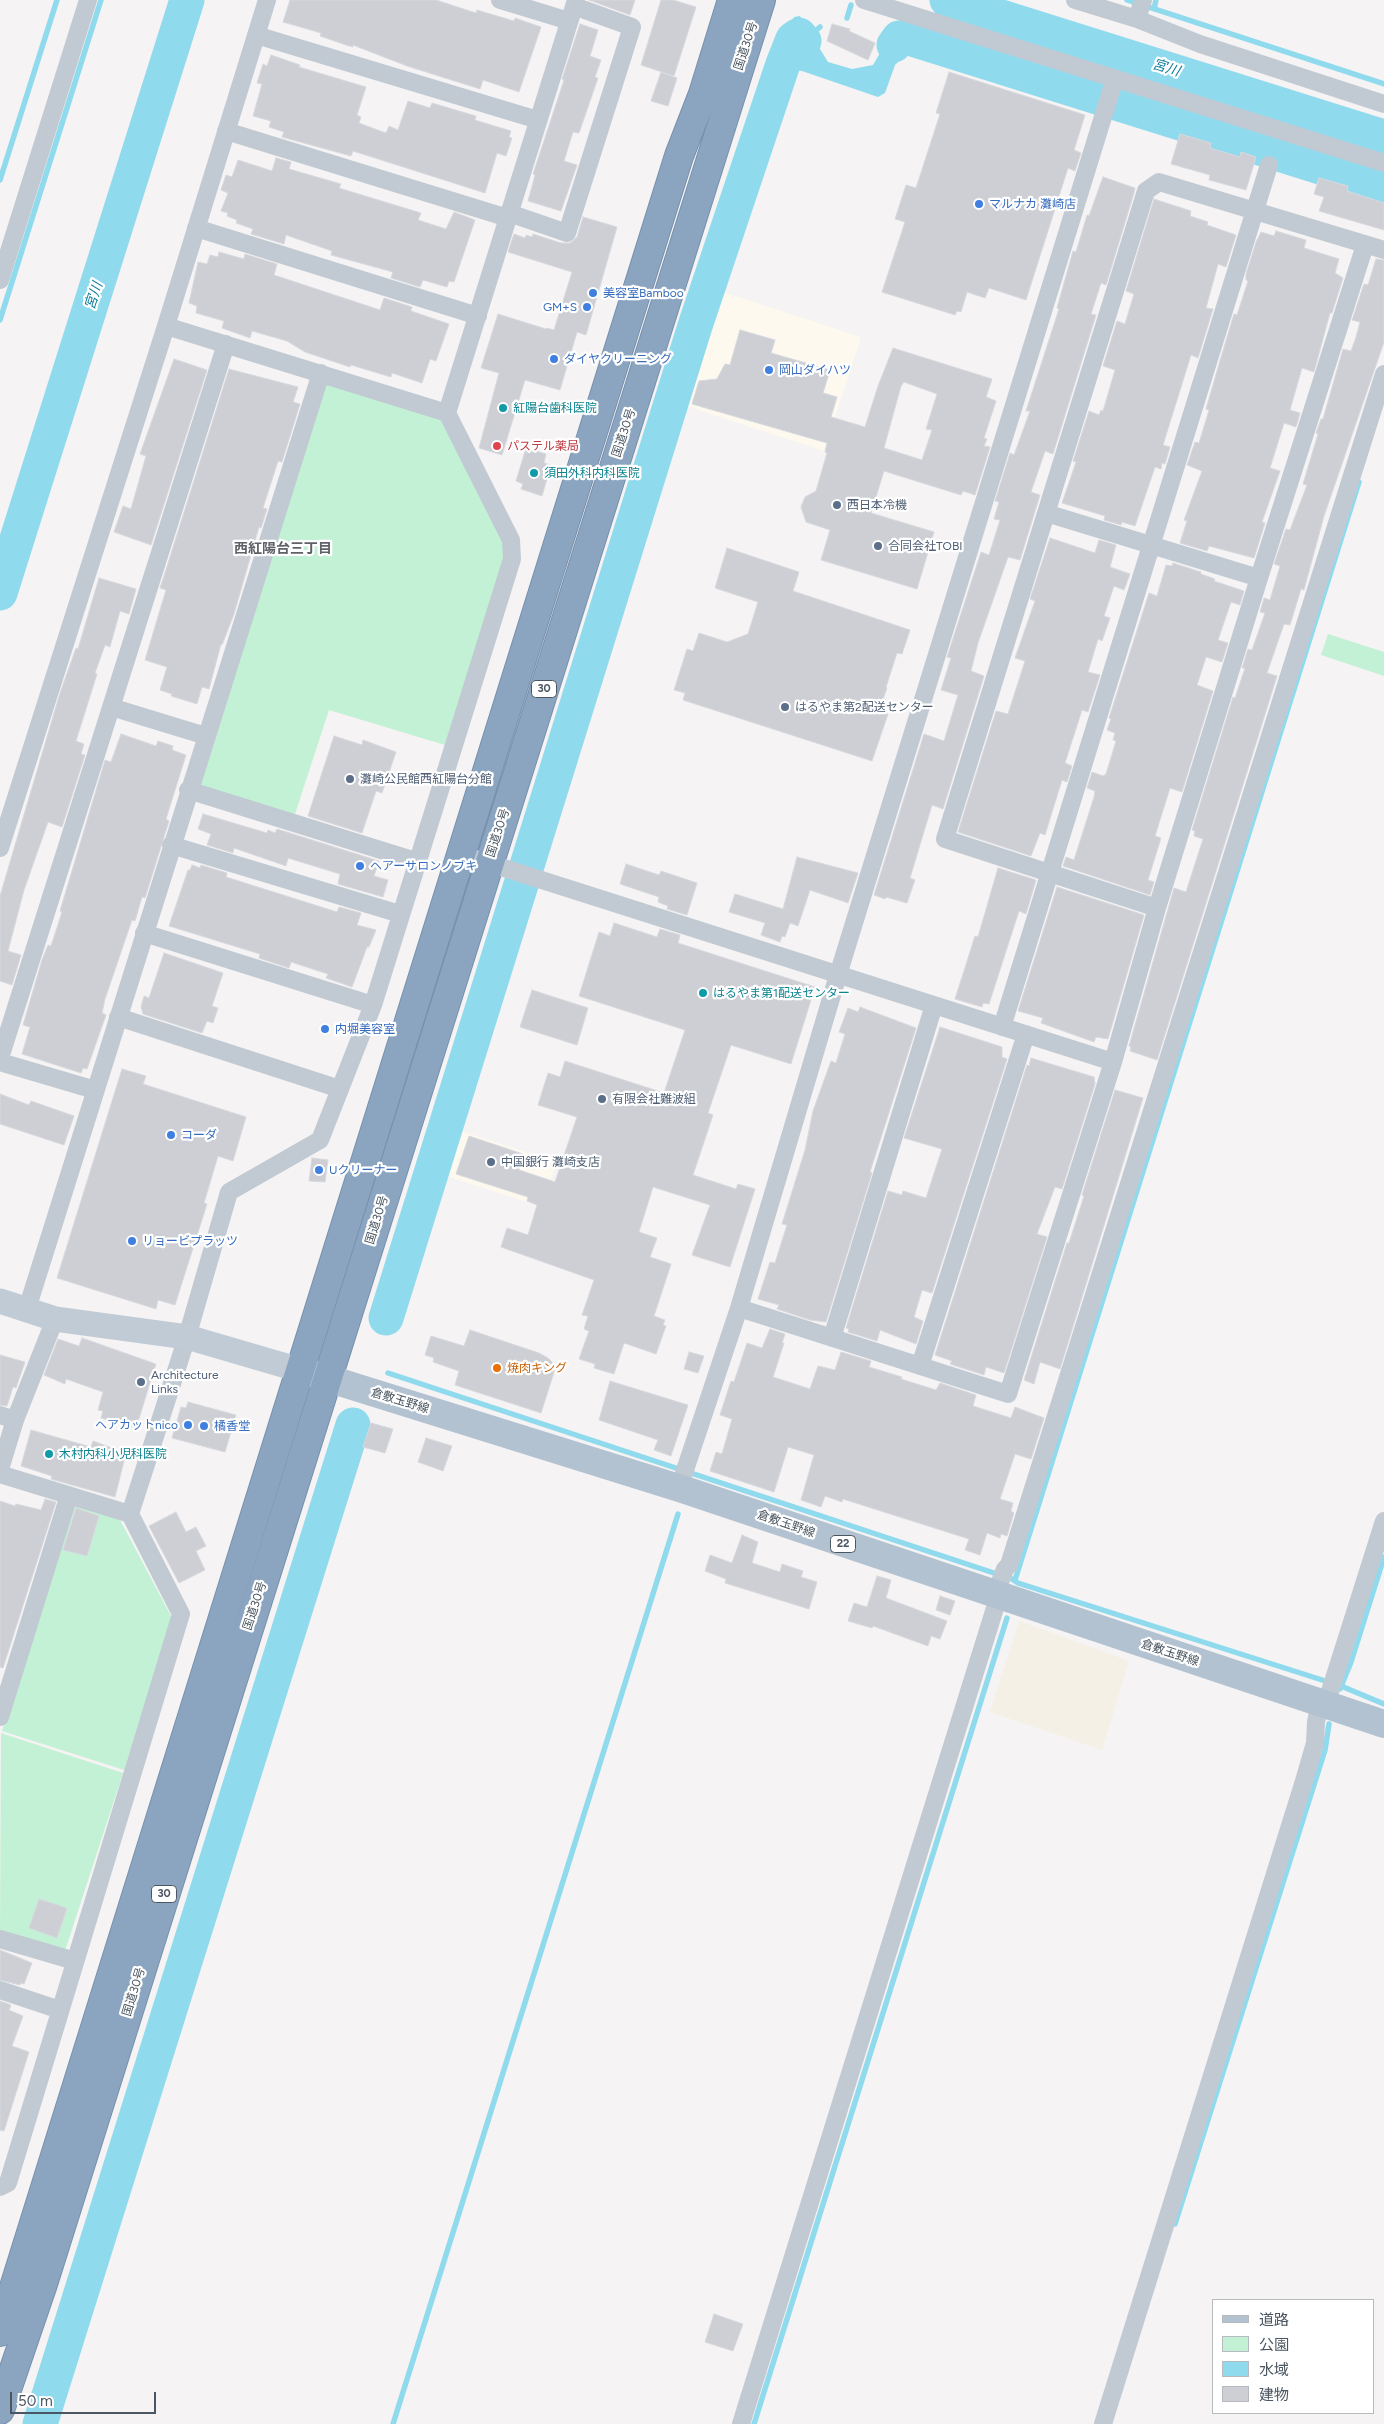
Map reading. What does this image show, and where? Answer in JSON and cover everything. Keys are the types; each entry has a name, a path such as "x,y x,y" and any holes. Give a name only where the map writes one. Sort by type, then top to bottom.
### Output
{"highway":[{"name":"国道30号","path":"0,2332 679,156 703,94 732,0"},
{"name":"国道30号","path":"0,2410 42,2287 761,0"}],"main road":[{"name":"倉敷玉野線","path":"300,1370 682,1476 1328,1693 1384,1724"}],"street":[{"path":"0,280 88,0"},
{"path":"0,848 166,326 267,0"},
{"path":"226,131 567,233 632,27 573,9 500,0"},
{"path":"864,0 1110,94 1384,164"},
{"path":"1075,0 1140,10 1200,44 1384,104"},
{"path":"0,2187 8,2183 181,1614 130,1514 187,1337 230,1192 320,1140 373,1005 416,861 512,558 513,549 507,532 447,413 573,9"},
{"path":"256,35 538,120"},
{"path":"682,1476 739,1308 838,975 1110,94"},
{"path":"1002,1027 1269,166"},
{"path":"1156,908 945,839 1146,191 1159,182 1384,250"},
{"path":"196,228 478,316"},
{"path":"739,1308 1008,1394 1113,1062 1156,908 1365,245"},
{"path":"166,326 447,413"},
{"path":"0,1058 226,344"},
{"path":"26,1309 188,790 321,374"},
{"path":"741,2424 1001,1582 1009,1565 1384,374"},
{"path":"1046,513 1259,578"},
{"path":"111,707 206,736"},
{"path":"188,790 416,861"},
{"path":"171,845 400,914"},
{"path":"460,854 1113,1062"},
{"path":"144,933 373,1005"},
{"path":"832,1338 934,1005"},
{"path":"118,1017 340,1089"},
{"path":"920,1366 1026,1034"},
{"path":"0,1062 95,1090"},
{"path":"0,1301 55,1319 187,1337 300,1370"},
{"path":"0,1469 8,1417 55,1319"},
{"path":"0,1474 130,1514"},
{"path":"0,1717 69,1495"},
{"path":"1103,2424 1304,1781 1315,1743 1316,1722 1328,1693 1384,1521"},
{"path":"0,1939 75,1961"},
{"path":"0,1990 60,2010"}],"shaded area":[{"name":"岡山ダイハツ","path":"714,289 861,337 824,451 677,403"},
{"path":"449,1127 557,1162 542,1207 435,1172"}],"green space":[{"path":"325,384 440,419 501,529 506,552 445,745 329,710 294,817 200,785"},
{"path":"1328,634 1384,652 1384,676 1321,655"},
{"path":"73,1503 120,1520 172,1618 124,1770 2,1731"},
{"path":"1,1733 123,1773 65,1951 0,1932"}],"sand":[{"path":"1019,1621 1129,1661 1102,1750 990,1712"}],"water":[{"path":"800,16 828,62 852,69 873,65 894,29 905,28 907,25 913,27 919,35 938,40 933,53 923,50 912,51 902,58 895,65 885,93 878,97 802,71 775,68 794,17"}],"building":[{"path":"290,0 436,0 476,13 477,10 514,21 515,18 541,27 519,92 483,80 480,89 407,66 353,45 353,47 320,36 321,33 283,22"},
{"path":"589,0 635,0 630,15"},
{"path":"661,0 673,0 696,7 674,76 641,65"},
{"path":"580,24 598,30 590,56 601,60 595,77 598,78 579,133 573,132 564,161 577,165 561,211 528,201 535,175 533,174"},
{"path":"832,24 850,29 849,31 875,43 868,60 827,41"},
{"path":"271,55 300,65 299,67 366,87 357,115 361,117 359,123 386,133 389,126 398,130 408,101 430,108 432,103 476,116 475,120 511,131 509,137 512,138 506,156 497,153 485,193 353,151 351,156 282,137 284,132 269,127 271,121 253,116 262,84 257,83 263,64 267,66"},
{"path":"661,72 677,78 668,106 651,101"},
{"name":"マルナカ 灘崎店","path":"949,72 1085,115 1074,150 1081,153 1075,171 1068,168 1026,300 989,288 985,298 967,292 961,312 957,311 955,315 882,292 905,222 895,219 906,185 916,188 940,114 936,113"},
{"path":"1180,134 1211,143 1210,148 1240,157 1241,152 1256,157 1246,190 1209,180 1210,175 1171,164"},
{"path":"276,158 291,162 289,169 341,184 339,188 421,213 418,220 446,229 454,212 475,220 454,282 449,281 447,287 423,280 420,287 391,278 393,272 331,255 332,251 286,235 284,244 251,234 253,229 236,223 237,220 227,216 228,213 221,211 228,193 221,190 226,175 232,177 238,160 272,171"},
{"path":"1103,177 1135,188 1134,193 1106,285 1101,283 1091,314 1096,315 1053,454 1045,451 1031,492 1040,495 1020,560 1008,557 978,643 971,671 984,676 943,809 932,805 910,878 915,880 907,903 886,897 885,899 874,895 924,734 944,741 958,695 941,690 951,658 947,657 981,552 989,555 1000,520 994,519 999,502 995,501 1010,453 1014,455 1030,411 1026,411 1059,309 1057,308 1073,251 1076,252 1087,215 1089,216"},
{"path":"1319,178 1348,186 1347,191 1384,203 1384,230 1319,211 1324,197 1314,194"},
{"path":"1154,199 1191,211 1190,216 1208,222 1207,225 1236,235 1226,267 1218,264 1206,308 1213,309 1198,358 1191,355 1163,445 1170,447 1165,464 1162,463 1161,469 1155,467 1135,526 1122,522 1121,525 1104,520 1105,516 1062,503 1076,462 1073,461 1089,411 1099,415 1101,410 1103,411 1115,370 1103,366 1117,321 1125,324 1134,294 1126,291"},
{"path":"583,217 617,227 586,335 577,332 560,390 525,380 502,455 479,448 499,373 481,368 498,314 554,330 572,272 508,252 514,234 525,238 526,235 532,237 533,234 561,243 570,243 577,237"},
{"path":"1276,231 1306,240 1304,248 1339,259 1335,273 1343,278 1332,313 1330,313 1314,372 1302,368 1290,410 1300,413 1296,427 1284,423 1270,468 1280,471 1262,522 1265,523 1254,558 1209,546 1207,551 1180,543 1187,521 1184,520 1202,471 1187,465 1195,442 1199,443 1209,410 1206,409 1234,314 1237,315 1248,281 1246,280 1246,274 1256,242 1261,232 1274,236"},
{"path":"219,252 244,259 245,254 277,264 274,275 380,310 384,298 412,307 411,311 449,324 436,361 430,359 422,383 392,373 391,377 351,365 350,367 305,352 287,341 252,331 250,338 222,328 224,321 196,313 197,306 189,303 198,262 207,264 210,255 218,257"},
{"path":"1376,259 1384,260 1384,342 1324,516 1304,590 1301,589 1290,625 1284,624 1267,673 1277,676 1157,1060 1130,1051 1131,1047 1129,1046 1174,888 1186,892 1203,839 1194,836 1195,831 1192,830 1233,697 1235,698 1245,668 1242,668 1248,649 1252,650 1265,613 1260,612 1264,598 1270,600 1280,566 1274,564 1286,529 1290,530 1307,485 1303,484 1318,434 1316,433 1321,419 1323,419 1343,349 1351,351 1356,337 1360,322 1352,320 1364,284 1368,285"},
{"path":"740,330 775,340 771,353 830,370 823,393 837,397 831,417 865,427 893,348 992,379 986,397 996,401 984,438 987,439 984,446 990,447 975,495 963,491 961,495 884,471 871,513 934,532 917,589 821,560 830,530 806,522 801,507 805,497 816,491 827,453 825,452 827,443 692,404 699,381 717,379 725,364 730,365","holes":["904,382 937,394 926,429 932,430 922,460 884,448 901,386"]},
{"path":"174,359 207,370 151,545 114,532 123,506 131,509 146,456 140,454"},
{"path":"229,369 298,387 293,402 300,404 282,462 278,461 263,508 267,509 261,528 259,527 234,614 221,644 209,689 202,687 197,704 171,696 172,694 160,690 167,667 145,660 166,590 160,588"},
{"name":"須田外科内科医院","path":"526,448 546,454 544,463 551,465 542,496 521,489 523,484 516,481"},
{"path":"1050,538 1095,553 1099,540 1116,545 1110,567 1130,574 1124,590 1114,586 1104,616 1110,618 1102,641 1098,639 1088,672 1100,675 1088,712 1082,710 1065,763 1072,766 1067,782 1062,780 1045,835 1040,833 1031,856 958,832 996,711 1008,714 1025,661 1015,658 1035,601 1030,599"},
{"path":"727,548 799,572 793,591 910,630 902,654 897,653 879,711 888,714 872,761 683,700 685,693 674,690 687,649 693,651 699,633 727,642 748,634 758,602 715,588"},
{"path":"1173,563 1201,572 1201,574 1215,579 1214,581 1244,591 1240,605 1231,602 1218,640 1228,643 1222,662 1206,657 1197,685 1213,691 1182,792 1170,788 1155,836 1161,838 1148,880 1154,882 1150,895 1063,866 1066,857 1074,860 1094,797 1095,791 1087,788 1092,772 1103,776 1106,774 1116,741 1113,740 1115,733 1107,730 1111,719 1109,718 1149,593 1157,596 1166,565 1172,566"},
{"path":"99,578 136,589 129,614 120,611 110,647 105,645 95,673 97,674 76,741 84,744 81,754 85,755 62,827 48,822 24,890 8,951 21,955 12,985 0,981 0,896 60,693 76,648 78,649"},
{"path":"121,734 156,746 158,741 173,746 172,750 186,755 166,819 169,821 145,898 142,897 135,921 132,920 105,999 102,1013 106,1015 87,1069 83,1068 81,1073 22,1054 30,1027 23,1025 42,960 48,945 51,946 62,912 60,911 105,760 111,762"},
{"name":"灘崎公民館西紅陽台分館","path":"334,736 362,745 363,740 396,752 382,793 376,791 362,833 308,816"},
{"path":"203,814 267,833 268,830 275,833 277,829 379,861 374,876 388,880 383,897 338,884 340,874 288,858 286,866 234,848 233,853 207,845 211,834 198,829"},
{"path":"797,857 858,873 848,903 810,890 798,926 790,923 785,937 782,936 780,942 761,935 765,923 729,912 735,894 783,909"},
{"path":"626,864 659,875 661,871 697,883 687,915 667,909 668,906 658,902 659,897 620,884"},
{"path":"192,865 200,868 201,865 227,873 226,877 337,912 339,907 361,913 357,925 376,930 369,947 367,947 352,987 326,978 328,974 291,962 289,968 259,958 260,954 169,926 188,870 190,870"},
{"path":"998,868 1036,880 1026,914 1019,911 989,1004 983,1003 982,1007 955,999 975,936 978,937"},
{"path":"1057,887 1144,915 1108,1039 1096,1037 1094,1042 1041,1023 1043,1018 1018,1011"},
{"path":"614,923 657,937 660,929 680,935 678,943 815,987 791,1064 731,1045 708,1113 713,1115 693,1175 736,1189 738,1184 755,1189 730,1267 692,1255 710,1205 653,1187 639,1232 657,1238 650,1257 671,1264 654,1316 665,1320 663,1325 666,1326 656,1354 624,1343 614,1374 594,1368 595,1364 579,1359 589,1331 584,1329 588,1316 582,1315 594,1280 501,1247 507,1228 528,1235 537,1205 527,1201 528,1197 456,1174 469,1136 523,1154 519,1170 555,1182 577,1117 538,1105 548,1073 560,1077 565,1061 664,1093 685,1030 579,996 599,932 610,936"},
{"path":"164,953 223,973 212,1006 218,1008 213,1023 207,1021 202,1033 143,1014 141,1007 144,996 149,998"},
{"path":"532,990 588,1008 577,1045 520,1027"},
{"path":"860,1007 916,1028 870,1172 872,1173 826,1322 810,1320 777,1309 779,1305 758,1299 770,1262 775,1263 787,1225 782,1224 805,1150 813,1111 831,1061 836,1063 845,1034 839,1032 848,1008 858,1012"},
{"path":"940,1027 1002,1047 1002,1057 1007,1059 932,1293 922,1290 914,1317 923,1321 916,1344 880,1330 877,1341 848,1332 849,1329 846,1328 888,1191 902,1195 903,1191 926,1198 942,1149 904,1138"},
{"path":"1031,1058 1094,1077 1095,1084 1062,1189 1055,1187 1037,1234 1047,1237 1004,1373 986,1367 984,1375 950,1364 952,1361 935,1355 1027,1065 1029,1066"},
{"name":"リョービプラッツ","path":"122,1069 146,1076 143,1084 246,1117 233,1161 218,1156 204,1203 207,1204 175,1305 158,1300 156,1309 57,1278"},
{"path":"1115,1090 1143,1098 1060,1369 1040,1362 1034,1384 1024,1380 1067,1243 1069,1243 1084,1196 1082,1195"},
{"path":"0,1094 29,1105 31,1101 74,1116 64,1145 0,1124"},
{"name":"Uクリーナー","path":"312,1158 328,1160 325,1182 309,1181"},
{"path":"770,1329 785,1334 773,1377 810,1389 818,1366 835,1370 841,1352 871,1361 869,1367 902,1377 901,1379 936,1390 940,1383 976,1395 973,1406 1011,1418 1015,1407 1044,1418 1031,1459 1015,1454 1000,1499 1013,1503 1011,1511 1014,1513 1007,1536 1001,1534 1000,1538 987,1533 980,1555 965,1550 969,1539 843,1499 842,1502 825,1496 821,1507 801,1500 814,1455 788,1447 774,1492 710,1471 716,1452 722,1454 732,1419 720,1415 731,1381 734,1382 747,1343 762,1348"},
{"name":"焼肉キング","path":"470,1330 539,1353 556,1366 541,1413 455,1385 459,1371 433,1362 434,1358 425,1355 431,1336 464,1346"},
{"path":"82,1338 156,1364 136,1428 101,1418 103,1411 98,1410 103,1392 66,1379 65,1384 44,1375 58,1339 79,1346"},
{"path":"689,1352 704,1356 698,1373 684,1369"},
{"path":"0,1355 25,1362 16,1388 13,1387 7,1406 0,1405"},
{"path":"610,1381 688,1405 671,1456 654,1450 658,1440 599,1420"},
{"name":"橘香堂","path":"188,1402 236,1415 225,1452 172,1438 181,1407 186,1408"},
{"path":"371,1423 393,1429 385,1453 363,1447"},
{"path":"31,1430 91,1447 93,1441 126,1453 115,1497 51,1479 52,1476 21,1466"},
{"path":"426,1438 452,1446 443,1471 418,1462"},
{"path":"45,1499 56,1502 3,1668 0,1667 0,1501 15,1506 16,1504 41,1510"},
{"path":"76,1508 99,1516 87,1556 63,1550"},
{"path":"176,1512 186,1532 196,1527 206,1546 196,1551 205,1570 179,1583 149,1526"},
{"path":"742,1535 758,1542 752,1563 780,1572 782,1564 803,1571 801,1577 817,1582 809,1609 725,1583 726,1579 705,1571 710,1555 732,1563"},
{"path":"877,1576 891,1580 886,1598 947,1621 940,1639 931,1636 928,1646 873,1626 872,1628 848,1621 854,1603 867,1607"},
{"path":"940,1596 955,1601 950,1615 936,1610"},
{"path":"39,1899 67,1908 57,1938 29,1928"},
{"path":"0,1950 32,1963 24,1984 21,1983 20,1985 0,1980"},
{"path":"0,2001 11,2005 9,2010 23,2016 12,2046 29,2052 4,2131 0,2130"},
{"path":"714,2314 743,2324 733,2351 705,2342"}],"waterway":[{"path":"0,180 57,0"},
{"path":"0,320 101,0"},
{"name":"宮川","path":"0,593 187,0"},
{"name":"宮川","path":"947,0 1384,137"},
{"path":"1127,0 1384,84"},
{"path":"1154,9 1156,0"},
{"path":"847,18 851,5"},
{"path":"806,39 820,27"},
{"path":"386,1318 695,326 783,64 793,39 799,35 804,41"},
{"path":"894,45 899,38 906,37 1384,187"},
{"path":"1015,1580 1359,482"},
{"path":"388,1373 1000,1575"},
{"path":"40,2424 353,1425"},
{"path":"393,2424 678,1514"},
{"path":"1340,1689 1351,1662 1384,1557"},
{"path":"1012,1579 1018,1583 1341,1686 1384,1704"},
{"path":"754,2424 1007,1618"},
{"path":"1175,2224 1325,1750 1329,1724"}],"place":[{"name":"マルナカ 灘崎店","path":"979,204"},
{"name":"美容室Bamboo","path":"593,293"},
{"name":"GM+S","path":"587,307"},
{"name":"ダイヤクリーニング","path":"554,359"},
{"name":"岡山ダイハツ","path":"769,370"},
{"name":"紅陽台歯科医院","path":"503,408"},
{"name":"パステル薬局","path":"497,446"},
{"name":"須田外科内科医院","path":"534,473"},
{"name":"西日本冷機","path":"837,505"},
{"name":"合同会社TOBI","path":"878,546"},
{"name":"はるやま第2配送センター","path":"785,707"},
{"name":"灘崎公民館西紅陽台分館","path":"350,779"},
{"name":"ヘアーサロンノブキ","path":"360,866"},
{"name":"はるやま第1配送センター","path":"703,993"},
{"name":"内堀美容室","path":"325,1029"},
{"name":"有限会社難波組","path":"602,1099"},
{"name":"コーダ","path":"171,1135"},
{"name":"中国銀行 灘崎支店","path":"491,1162"},
{"name":"Uクリーナー","path":"319,1170"},
{"name":"リョービプラッツ","path":"132,1241"},
{"name":"焼肉キング","path":"497,1368"},
{"name":"Architecture Links","path":"141,1382"},
{"name":"ヘアカットnico","path":"188,1425"},
{"name":"橘香堂","path":"204,1426"},
{"name":"木村内科小児科医院","path":"49,1454"}],"district":[{"name":"西紅陽台三丁目","path":"283,549"}]}
